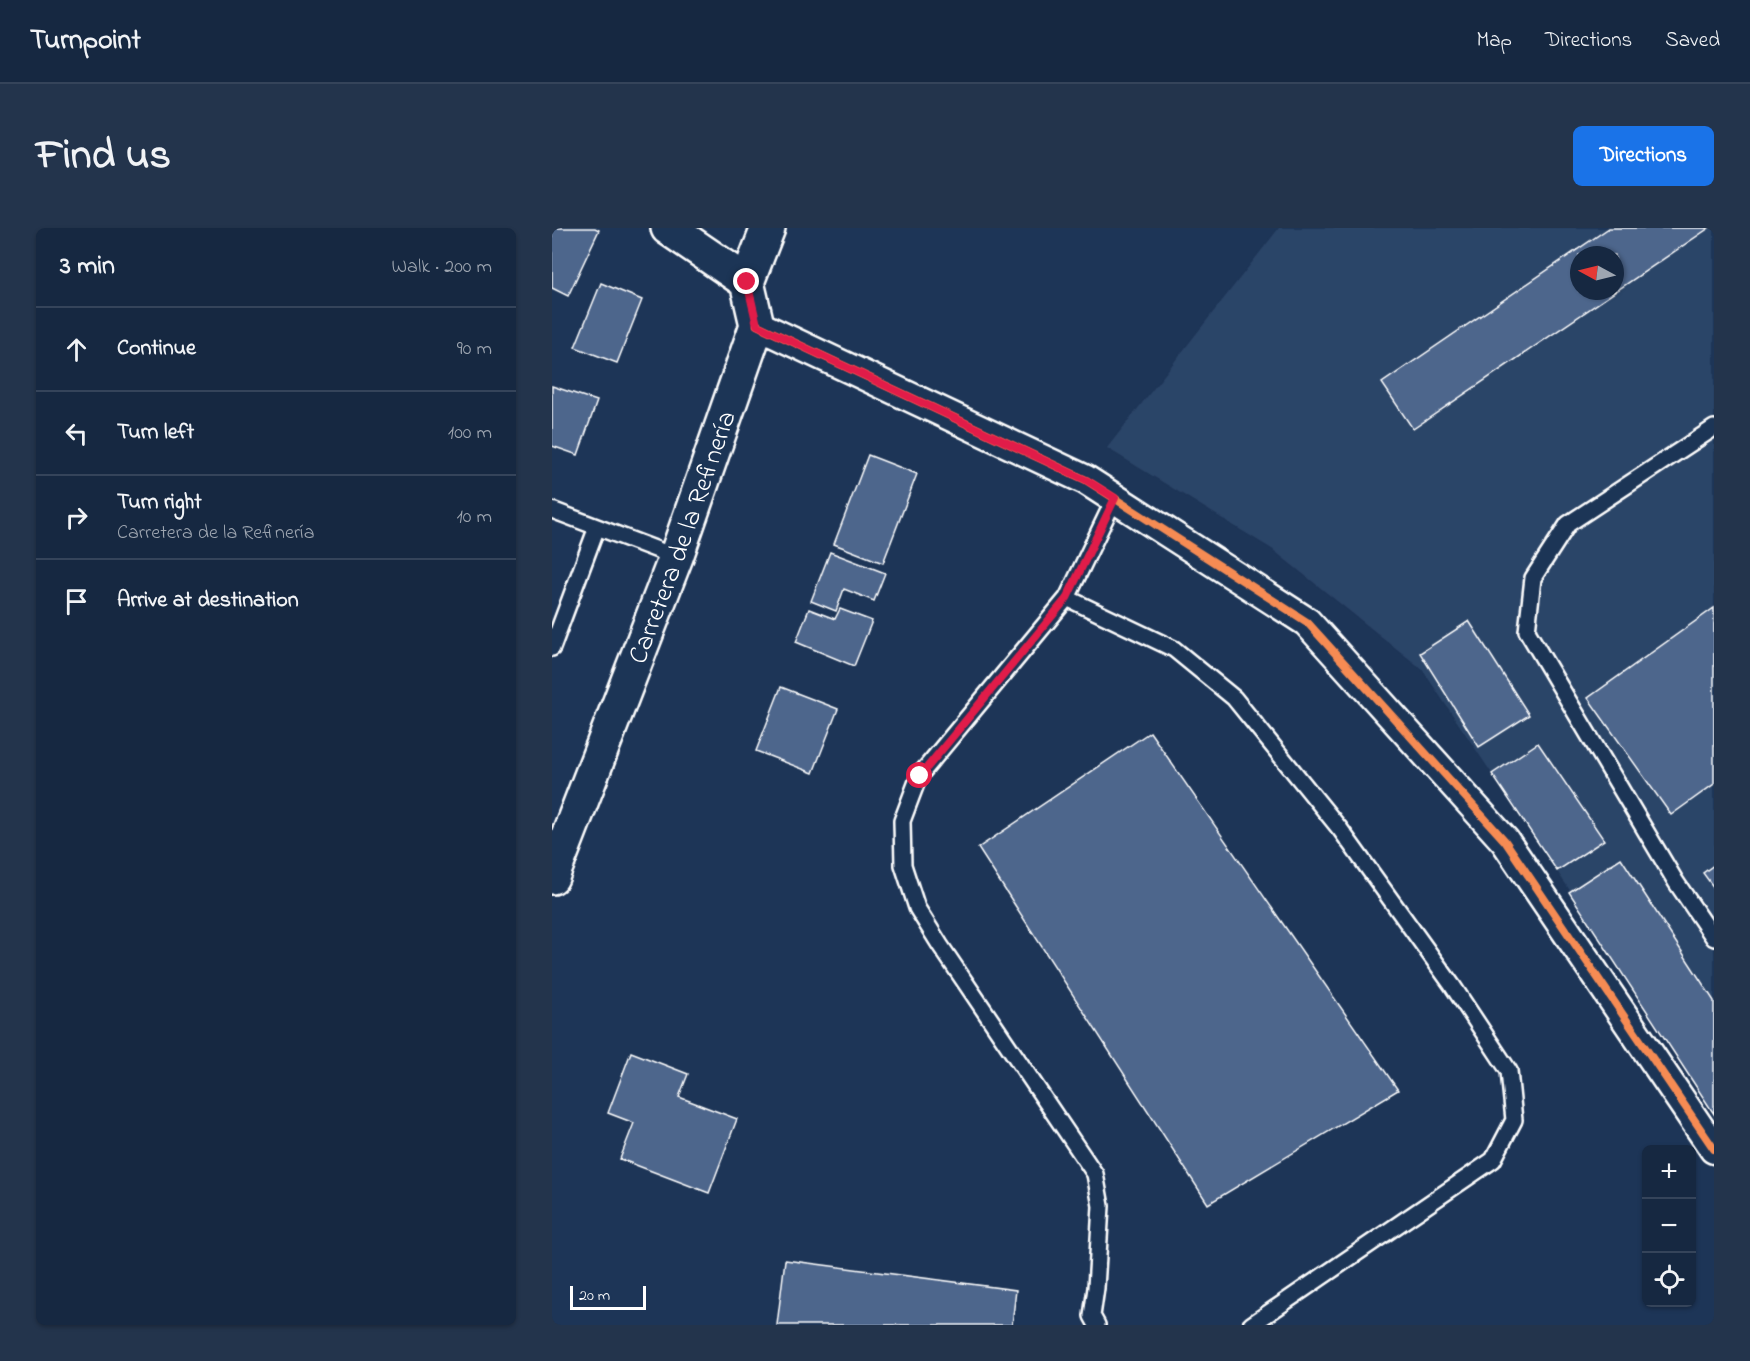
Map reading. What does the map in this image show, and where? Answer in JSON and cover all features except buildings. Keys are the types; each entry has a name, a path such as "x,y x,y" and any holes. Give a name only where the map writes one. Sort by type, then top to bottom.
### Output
{"main road":[{"path":"668,228 747,282"},
{"path":"757,325 747,282 768,228"},
{"name":"Carretera de la Refinería","path":"552,877 676,557 757,325"}],"street":[{"path":"757,325 1086,480 1307,622 1505,841 1714,1149"}],"lane":[{"path":"1714,428 1568,524 1533,578 1527,631 1676,882 1714,938"},
{"path":"1097,1325 1092,1316 1101,1206 1095,1174 917,908 903,865 902,821 920,776 1067,598 1115,498"},
{"path":"552,510 676,557"},
{"path":"552,648 597,527"},
{"path":"1067,598 1174,649 1234,698 1340,829 1452,985 1509,1071 1514,1120 1493,1160 1251,1325"}],"shaded area":[{"path":"1279,228 1714,228 1714,1106 1422,669 1272,549 1107,448"}],"cycle path":[{"path":"757,325 1086,480 1307,622 1505,841 1714,1149"}],"route":[{"path":"747,282 757,325 1086,480 1115,498 1067,598 920,776"}]}
